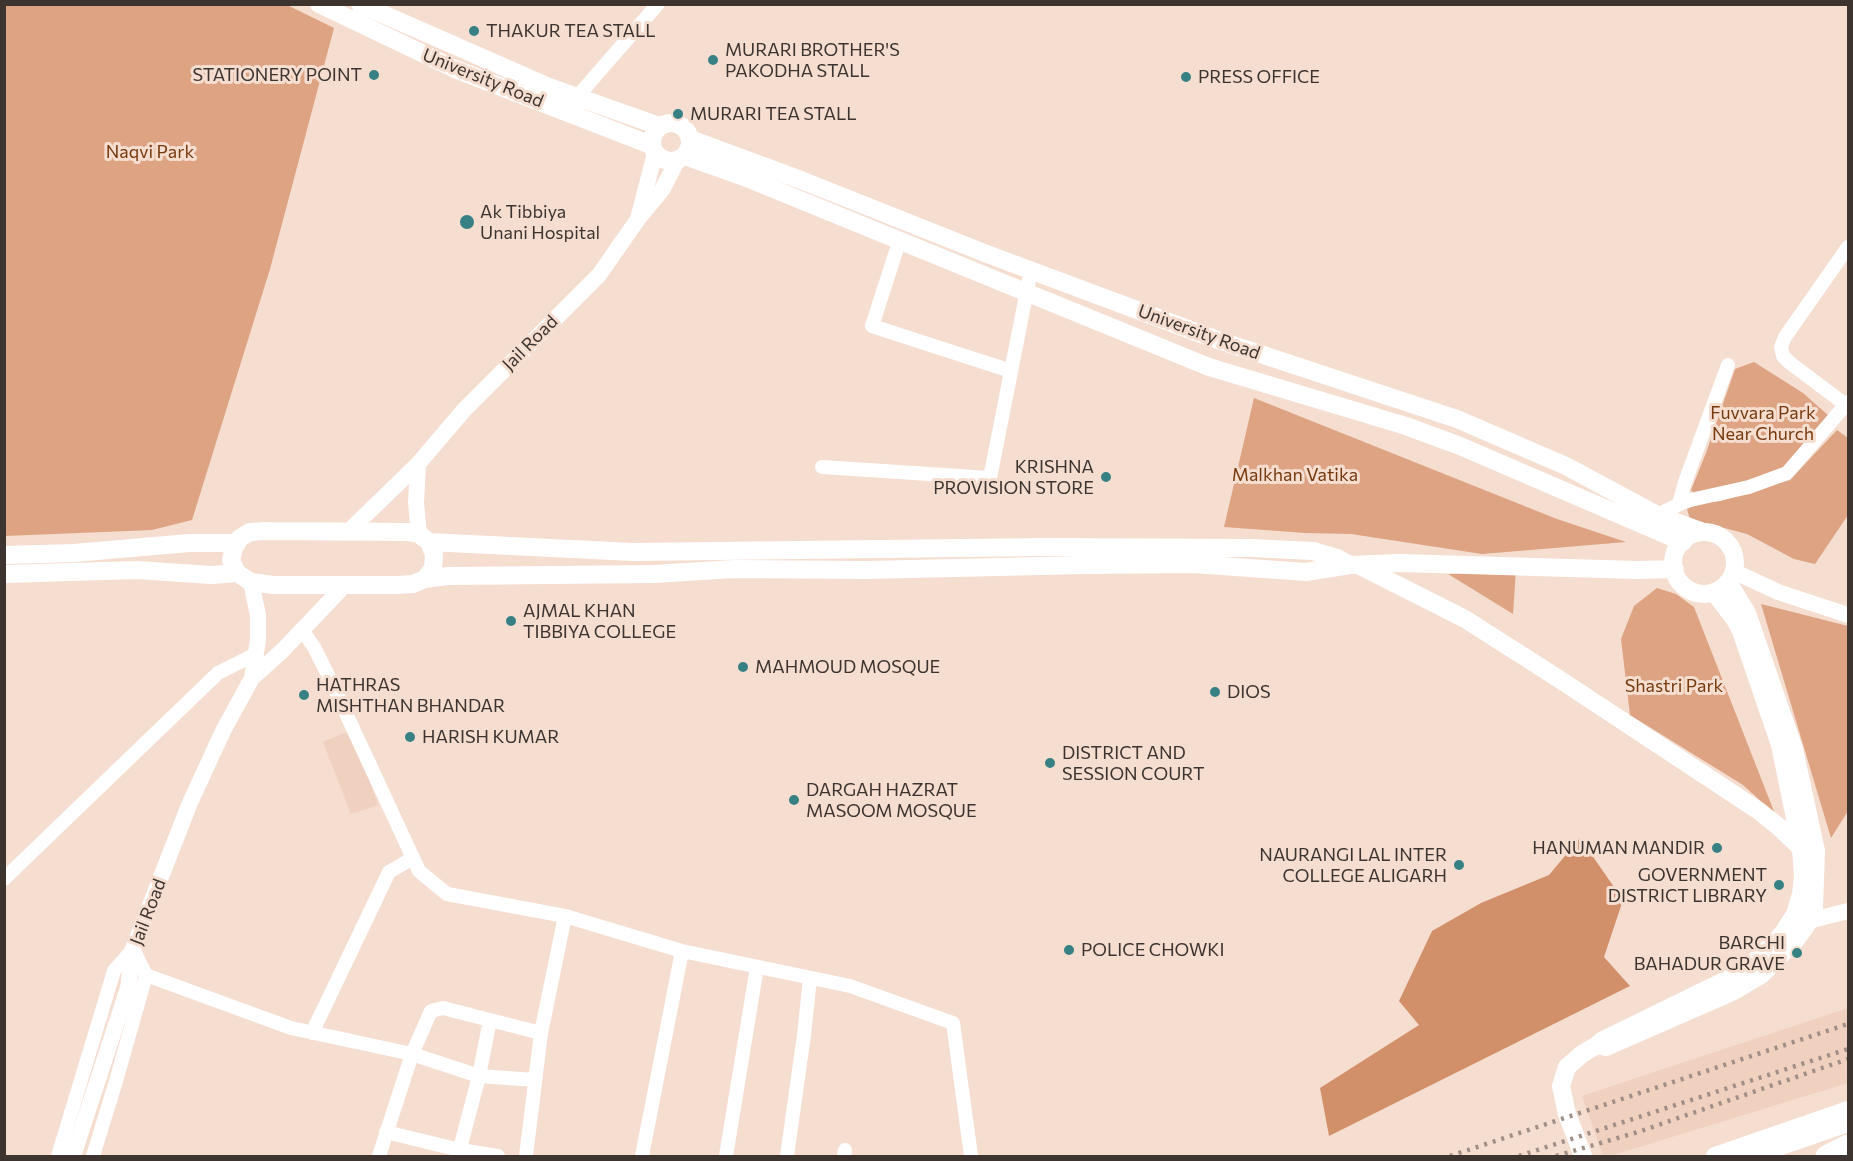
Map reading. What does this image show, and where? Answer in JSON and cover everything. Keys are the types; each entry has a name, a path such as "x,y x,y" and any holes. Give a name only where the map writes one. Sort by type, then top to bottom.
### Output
{"main road":[{"name":"University Road","path":"319,4 455,69 653,149"},
{"name":"University Road","path":"360,4 538,83 659,126"},
{"path":"672,122 684,128 684,152 668,162 660,159 653,149 652,134 659,126 672,122"},
{"name":"University Road","path":"684,152 1209,368 1406,426 1460,446 1683,542"},
{"name":"University Road","path":"684,152 801,180 1212,338 1457,419 1566,466 1657,515 1703,532"},
{"path":"244,577 231,560 236,543 250,532 258,531 349,531 633,552 1045,547 1313,550 1356,566 1465,619 1759,812 1801,848"},
{"path":"1703,532 1720,536 1732,548 1736,564 1725,582 1704,595 1688,590 1677,579 1673,563 1677,547 1683,542 1689,536 1703,532"},
{"path":"424,538 434,555 433,568 425,579"},
{"path":"4,555 114,551 206,542 236,543"},
{"path":"4,574 137,570 244,577 273,585 344,586 413,584 425,579 448,576 654,574 734,569 866,570 1193,564 1306,572 1399,564 1675,569"},
{"path":"1583,1156 1561,1086 1567,1067 1603,1040 1728,980 1752,964 1772,945 1795,914 1801,894 1803,877 1801,848 1780,745 1766,700 1736,621 1725,582"},
{"path":"1597,1045 1606,1047 1732,992 1761,975 1795,941 1814,908 1816,851 1794,749 1747,613 1725,582"},
{"path":"1715,1156 1848,1110"},
{"path":"1752,1156 1848,1123"},
{"path":"1826,1156 1848,1145"}],"street":[{"path":"577,97 658,4"},
{"name":"Jail Road","path":"638,219 653,149"},
{"name":"Jail Road","path":"349,531 418,464 464,410 599,275 638,219 662,190 684,152"},
{"path":"899,242 872,326 1011,371"},
{"path":"1657,515 1679,504 1749,487 1788,473 1847,404 1790,363 1783,356 1781,347 1785,337 1848,247"},
{"path":"822,467 990,478 1031,270"},
{"path":"1679,504 1728,365"},
{"path":"418,464 416,503 424,538"},
{"name":"Jail Road","path":"244,577 258,615 258,640 252,678"},
{"path":"1725,582 1778,592 1848,615"},
{"name":"Jail Road","path":"73,1156 128,988 133,950 189,805 224,731 252,678 344,586"},
{"path":"302,630 314,647 331,681 420,871 447,894 565,916 682,951 850,986 953,1023 971,1156"},
{"path":"4,879 218,674 256,654"},
{"path":"312,1033 389,873 413,858"},
{"path":"1808,921 1848,911"},
{"path":"526,1156 540,1033 565,916"},
{"path":"58,1156 114,970 133,950 146,975 291,1028 412,1054 479,1076 534,1080"},
{"path":"642,1156 682,951"},
{"path":"726,1156 757,967"},
{"path":"93,1156 117,1081 146,975"},
{"path":"787,1156 810,978"},
{"path":"379,1156 412,1054 431,1011 443,1008 540,1033"},
{"path":"459,1153 479,1076 490,1020"},
{"path":"386,1132 459,1153 498,1156"}],"shaded area":[{"path":"352,730 378,805 351,814 323,742"},
{"path":"1580,838 1623,900 1604,957 1630,986 1329,1136 1320,1088 1419,1025 1399,1001 1432,931 1481,903 1549,875"},
{"path":"1848,1008 1848,1083 1610,1156 1603,1156 1582,1096"}],"green space":[{"name":"Naqvi Park","path":"4,5 287,5 334,28 270,269 192,520 152,530 5,536"},
{"name":"Fuvvara Park Near Church","path":"1754,362 1803,393 1829,416 1782,469 1747,482 1696,496 1691,490 1735,369"},
{"name":"Malkhan Vatika","path":"1254,398 1557,519 1626,542 1482,554 1351,534 1224,527"},
{"path":"1837,430 1848,438 1848,515 1815,564 1794,559 1747,534 1690,519 1687,509 1701,503 1721,501 1790,480"},
{"path":"1516,569 1513,614 1448,574"},
{"name":"Shastri Park","path":"1657,588 1676,594 1694,607 1775,814 1743,785 1630,715 1621,639 1634,606"},
{"path":"1761,604 1848,626 1848,811 1831,838"}],"railway":[{"path":"1450,1156 1848,1024"},
{"path":"1519,1156 1848,1049"},
{"path":"1556,1156 1638,1132 1848,1059"}],"place":[{"name":"THAKUR TEA STALL","path":"474,31"},
{"name":"MURARI BROTHER'S PAKODHA STALL","path":"713,60"},
{"name":"STATIONERY POINT","path":"374,75"},
{"name":"PRESS OFFICE","path":"1186,77"},
{"name":"MURARI TEA STALL","path":"678,114"},
{"name":"Ak Tibbiya Unani Hospital","path":"467,222"},
{"name":"KRISHNA PROVISION STORE","path":"1106,477"},
{"name":"AJMAL KHAN TIBBIYA COLLEGE","path":"511,621"},
{"name":"MAHMOUD MOSQUE","path":"743,667"},
{"name":"DIOS","path":"1215,692"},
{"name":"HATHRAS MISHTHAN BHANDAR","path":"304,695"},
{"name":"HARISH KUMAR","path":"410,737"},
{"name":"DISTRICT AND SESSION COURT","path":"1050,763"},
{"name":"DARGAH HAZRAT MASOOM MOSQUE","path":"794,800"},
{"name":"HANUMAN MANDIR","path":"1717,848"},
{"name":"NAURANGI LAL INTER COLLEGE ALIGARH","path":"1459,865"},
{"name":"GOVERNMENT DISTRICT LIBRARY","path":"1779,885"},
{"name":"POLICE CHOWKI","path":"1069,950"},
{"name":"BARCHI BAHADUR GRAVE","path":"1797,953"}]}
